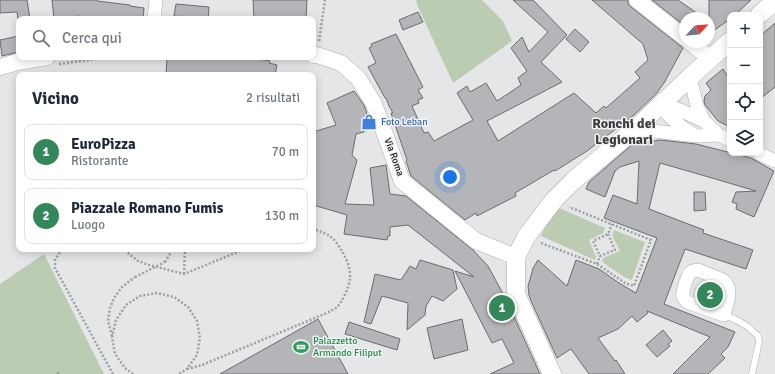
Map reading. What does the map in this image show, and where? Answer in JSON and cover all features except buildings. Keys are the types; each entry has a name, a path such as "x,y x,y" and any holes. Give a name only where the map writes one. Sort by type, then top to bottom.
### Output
{"main road":[{"path":"762,12 775,1"},
{"path":"552,374 516,294 516,257 526,237 554,200 573,181 635,129 727,44"}],"street":[{"path":"154,16 156,0"},
{"path":"637,0 679,33"},
{"path":"698,48 711,58"},
{"name":"Via Roma","path":"316,55 341,63 358,78 374,104 402,181 476,241 516,257"},
{"path":"0,67 29,60"},
{"path":"690,77 697,106 704,121"},
{"path":"660,106 673,107 704,121 725,138"},
{"path":"660,106 680,127 697,136"},
{"path":"635,129 725,138"},
{"path":"763,155 775,161"}],"lane":[{"path":"724,315 748,327 758,336 759,342 752,374"}],"path":[{"path":"316,50 325,0"},
{"path":"526,237 597,264 634,286 651,240 554,200"},
{"path":"597,264 600,256 593,241 608,234 612,224"},
{"path":"179,374 188,369 202,365 328,313 337,307 348,288 350,278 349,266 339,245 331,237 316,230"},
{"path":"600,256 615,250 608,234"},
{"path":"60,252 55,260 55,268 113,374"},
{"path":"128,252 138,260 149,265 184,274 238,252"},
{"path":"133,374 125,368 115,354 108,321 110,308 114,298 122,287 135,277 165,262 171,252"},
{"path":"184,274 185,252"},
{"path":"112,337 116,320 126,305 140,296 157,293 174,297 188,307 197,321 200,338 197,354 188,369"}],"green space":[{"path":"416,0 482,0 503,21 512,41 453,83"},
{"path":"559,208 605,228 603,233 589,240 596,257 595,260 541,236 547,223"},
{"path":"614,230 645,242 632,280 626,278 602,262 603,258 620,251 612,235"},
{"path":"44,254 104,374 0,374 0,284"}],"place":[{"name":"Foto Leban","path":"369,122"},
{"name":"Piazzale Romano Fumis","path":"710,295"},
{"name":"EuroPizza","path":"502,308"},
{"name":"Palazzetto Armando Filiput","path":"301,347"}],"district":[{"name":"Ronchi dei Legionari","path":"624,132"}]}
